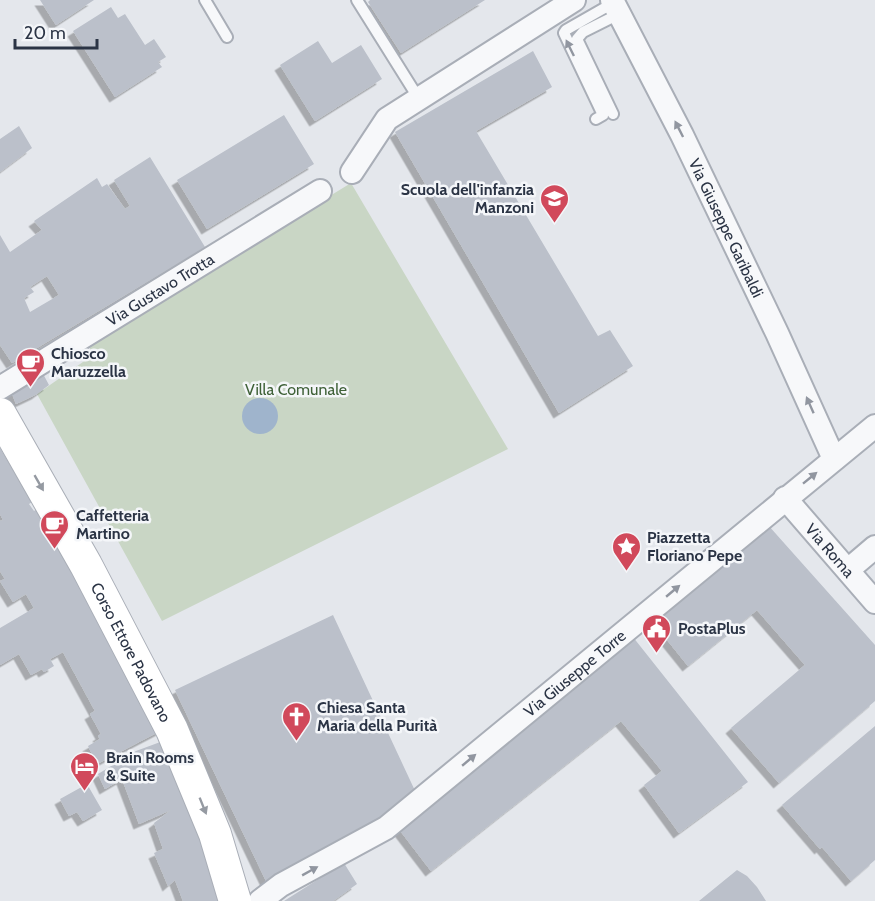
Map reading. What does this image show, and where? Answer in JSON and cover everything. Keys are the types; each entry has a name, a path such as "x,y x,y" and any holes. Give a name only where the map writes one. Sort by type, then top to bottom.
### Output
{"street":[{"path":"352,172 387,119 574,0"},
{"name":"Via Giuseppe Garibaldi","path":"613,8 687,145 834,459"},
{"name":"Via Gustavo Trotta","path":"0,388 320,191"},
{"name":"Corso Ettore Padovano","path":"0,414 21,458 86,565 172,729 215,834 235,901"},
{"name":"Via Giuseppe Torre","path":"260,901 281,885 386,828 875,426"},
{"name":"Via Roma","path":"786,498 875,602"},
{"path":"848,570 875,547"}],"lane":[{"path":"206,0 226,37"},
{"path":"357,0 418,99"},
{"path":"613,8 577,39 614,114"},
{"path":"596,118 603,115 564,33 613,8"}],"green space":[{"name":"Villa Comunale","path":"351,183 508,449 162,621 37,394 93,355 88,344"}],"water":[{"path":"260,398 273,403 278,416 273,429 260,434 247,429 242,416 247,403"}],"building":[{"path":"40,0 94,0 56,25"},
{"path":"370,0 485,0 401,53 368,2"},
{"path":"111,7 118,18 125,14 145,45 154,39 166,57 158,62 162,67 115,97 73,31"},
{"path":"318,41 332,63 361,45 382,79 315,121 280,65"},
{"path":"533,51 552,87 476,131 598,336 610,330 633,366 559,413 395,132"},
{"path":"284,115 314,164 207,229 177,180"},
{"path":"19,126 32,148 0,172 0,139"},
{"path":"150,157 205,247 12,363 0,345 0,235 10,252 42,230 34,221 97,178 102,187 107,184 125,209 130,206 114,180","holes":["47,276 59,295 30,312 24,298 34,292 30,287"]},
{"name":"Chiosco Maruzzella","path":"41,370 49,385 37,394 16,404 11,391"},
{"path":"0,448 32,502 29,504 34,511 37,509 44,520 40,522 46,532 50,530 162,730 97,764 88,746 100,739 98,736 101,734 90,714 95,711 63,652 50,659 54,666 44,672 42,669 31,675 19,654 0,665 0,628 34,608 26,594 13,602 0,581 5,579 0,571 0,521 3,520 0,514"},
{"path":"768,525 875,645 875,701 779,783 731,728 805,665 757,610 688,666 651,620"},
{"name":"Chiesa Santa Maria della Purità","path":"333,615 417,795 367,831 266,881 175,690"},
{"path":"629,632 748,782 679,833 644,785 662,771 621,721 431,871 395,824"},
{"path":"875,726 875,860 851,881 782,805"},
{"path":"163,741 224,901 183,901 175,880 168,886 154,853 163,849 154,823 171,810 139,824 122,779 105,789 98,774 136,751"},
{"path":"87,784 102,810 83,821 77,812 69,816 60,799"},
{"path":"344,863 357,884 333,901 284,901"},
{"path":"737,870 747,876 766,901 699,901"}],"place":[{"name":"Scuola dell'infanzia Manzoni","path":"555,224"},
{"name":"Chiosco Maruzzella","path":"30,388"},
{"name":"Caffetteria Martino","path":"55,550"},
{"name":"Piazzetta Floriano Pepe","path":"626,572"},
{"name":"PostaPlus","path":"657,654"},
{"name":"Chiesa Santa Maria della Purità","path":"296,742"},
{"name":"Brain Rooms & Suite","path":"85,792"}]}
